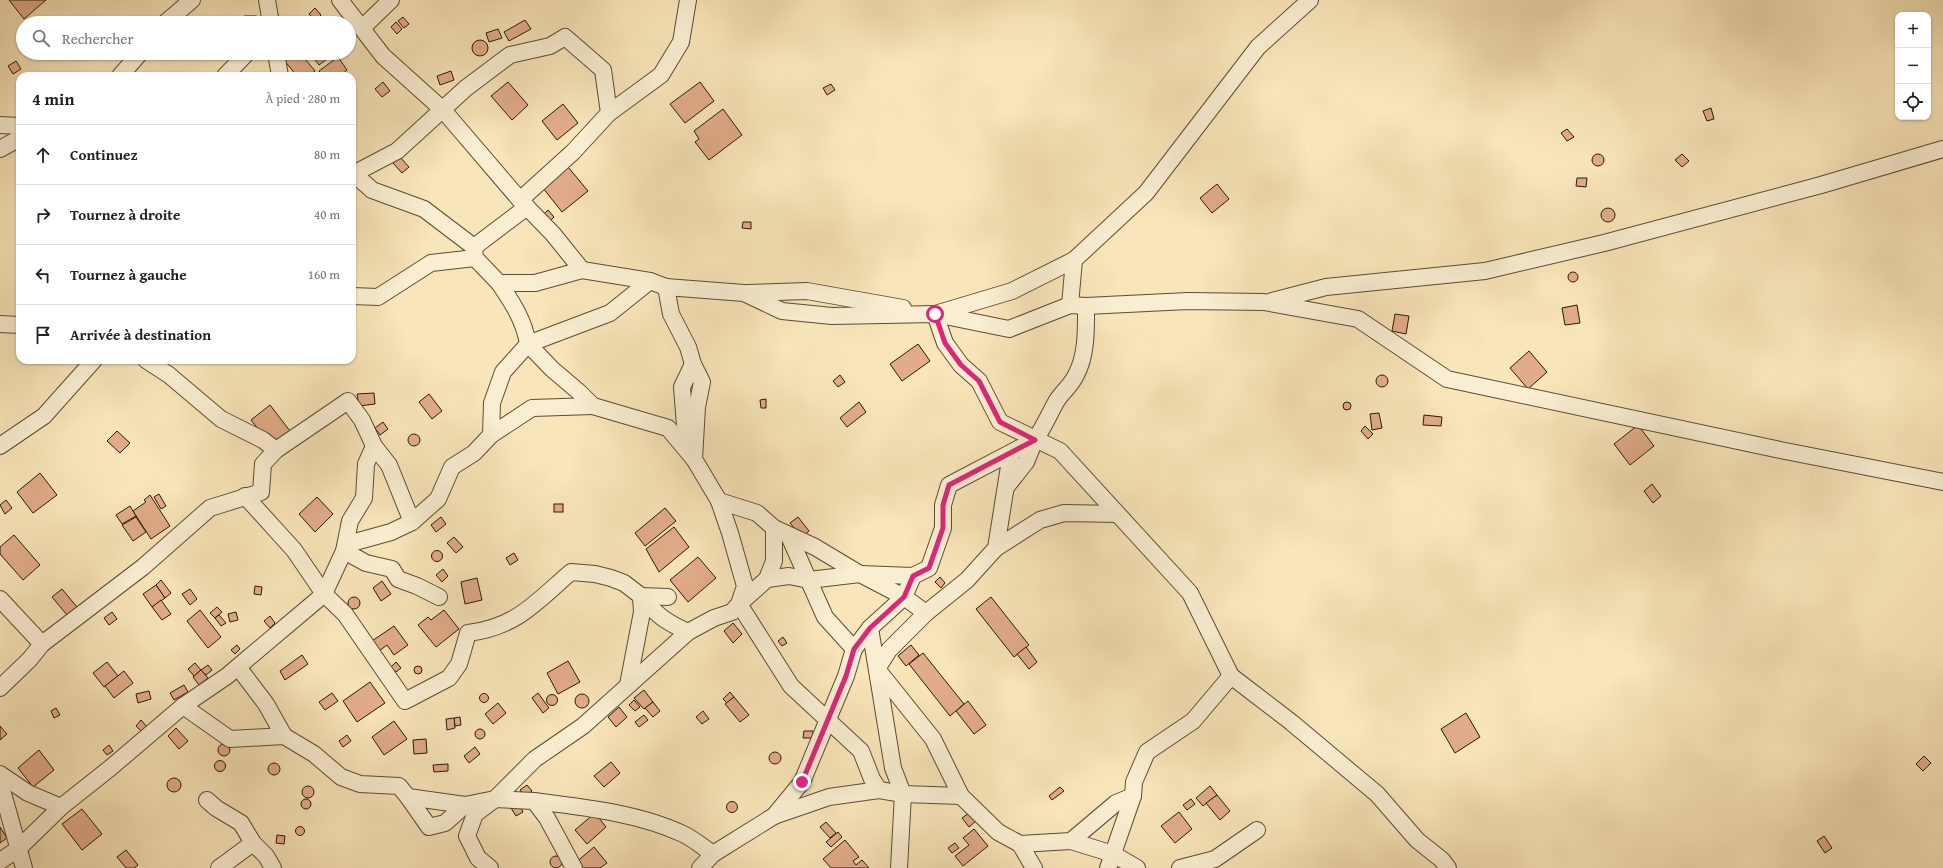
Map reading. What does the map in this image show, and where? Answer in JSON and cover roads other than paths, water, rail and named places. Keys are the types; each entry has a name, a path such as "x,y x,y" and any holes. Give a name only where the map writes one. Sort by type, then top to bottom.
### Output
{"street":[{"path":"173,16 192,0"},
{"path":"267,0 270,16"},
{"path":"340,0 353,16"},
{"path":"362,28 392,0"},
{"path":"356,296 378,297 431,263 474,253 523,204 609,113 661,75 681,42 688,0"},
{"path":"744,293 782,311 832,316 935,314 1012,291 1074,260 1146,193 1258,47 1310,0"},
{"path":"356,20 383,56 443,110 523,204 552,234 582,270"},
{"path":"356,172 397,151 466,88 510,56 550,46 565,36 603,70 609,113"},
{"path":"125,72 135,60"},
{"path":"229,72 240,60"},
{"path":"277,60 279,72"},
{"path":"0,124 16,126"},
{"path":"0,149 16,140"},
{"path":"1264,302 1326,287 1485,271 1604,243 1821,185 1943,149"},
{"path":"356,175 372,190 424,209 474,253 499,283 516,307 526,331 528,344 552,369 593,406"},
{"path":"1070,305 1074,260"},
{"path":"499,283 535,283 582,270 650,281 666,287 744,293 807,291 1009,329 1070,305 1086,306 1188,301 1264,302 1358,319 1447,378 1772,448 1943,482"},
{"path":"491,435 492,403 503,372 528,344 610,313 650,281"},
{"path":"666,287 671,314 688,347 693,364 702,382 697,407 694,459"},
{"path":"1006,487 1026,462 1035,440 1044,427 1056,401 1076,375 1081,362 1086,334 1086,306"},
{"path":"935,314 945,343 961,365 979,381 1000,422 1060,452 1190,592 1231,676 1291,722 1377,794 1417,840 1442,860 1448,868"},
{"path":"0,324 16,325"},
{"path":"0,446 44,416 90,364"},
{"path":"153,364 169,374 221,419 263,440 276,450"},
{"path":"0,688 30,659 42,644 143,567 210,508 261,492 263,464 276,450 348,401 362,420 374,446 389,465 412,522"},
{"path":"344,551 355,542 391,532 412,522 438,499 452,467 474,453 491,435 532,408 593,406 668,428 694,459 719,501 745,586 740,604 791,686 861,751 872,779 879,790"},
{"path":"767,579 789,576 809,580 860,574 913,576 929,568 943,528 943,505 949,485 982,467 1011,454 1035,440"},
{"path":"0,861 18,849 61,807 109,769 183,706 238,667 324,594 344,551 350,521 364,498 366,464 374,446"},
{"path":"996,548 1011,454"},
{"path":"245,496 294,550 324,594 345,614 405,701 450,678 460,664 468,633 486,631 508,622 536,603 571,572 595,574 624,583 641,596 653,611 671,624 688,632"},
{"path":"719,501 758,513 774,528 788,536 815,547 860,574 904,597 926,613"},
{"path":"877,669 889,650 926,613 967,580 996,548 1040,520 1064,513 1117,514"},
{"path":"490,868 478,858 467,836 475,814 495,799 535,759 583,726 688,632 714,618 732,612 767,579 774,561 774,528"},
{"path":"788,536 825,617 854,649"},
{"path":"344,551 366,563 392,569 398,579 417,586 439,598"},
{"path":"774,816 802,782 846,676 854,649 870,628 904,597 913,576"},
{"path":"641,596 668,597"},
{"path":"628,685 642,612 641,596"},
{"path":"0,599 42,644"},
{"path":"870,628 893,768 902,794 899,868"},
{"path":"238,667 266,704 284,736 314,754 341,777 360,784 399,786 429,827 445,823 465,805"},
{"path":"877,669 933,739 961,796 998,832 1020,844 1034,868"},
{"path":"1110,861 1133,796 1134,782 1147,752 1193,721 1231,676"},
{"path":"183,706 230,739 284,736"},
{"path":"0,774 28,793 61,807"},
{"path":"0,783 24,868"},
{"path":"700,868 713,854 774,816 829,797 879,790 902,794 961,796"},
{"path":"1071,841 1116,803 1133,796"},
{"path":"408,797 465,805 495,799 534,801 576,806 649,822 684,834 713,854"},
{"path":"207,800 216,808 241,823 253,843 266,856 273,868"},
{"path":"534,801 547,818 574,868"},
{"path":"1180,868 1215,859 1257,830"},
{"path":"1020,844 1071,841 1110,861 1137,868"},
{"path":"219,868 253,843"}]}
